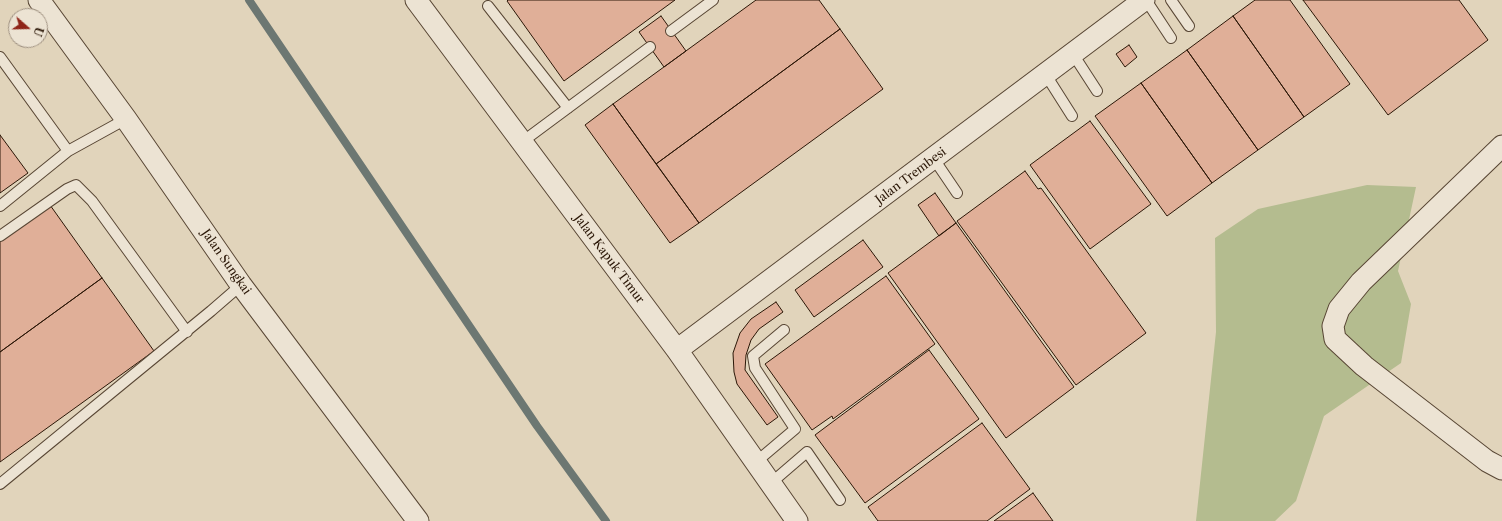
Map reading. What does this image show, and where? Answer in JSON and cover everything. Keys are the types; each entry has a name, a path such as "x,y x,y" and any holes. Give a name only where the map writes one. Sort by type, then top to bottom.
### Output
{"street":[{"name":"Jalan Sungkai","path":"38,0 126,119 241,285 418,521"},
{"name":"Jalan Trembesi","path":"677,350 1145,0"},
{"name":"Jalan Kapuk Timur","path":"422,2 522,142 677,350 797,521"},
{"path":"1502,146 1361,282 1339,310 1333,326 1335,339 1364,366 1487,460 1502,469"}],"lane":[{"path":"672,31 713,0"},
{"path":"1145,0 1171,38"},
{"path":"1172,0 1189,26"},
{"path":"488,6 568,108"},
{"path":"522,142 650,47"},
{"path":"1073,54 1097,91"},
{"path":"0,57 68,151"},
{"path":"1046,75 1072,116"},
{"path":"0,206 68,151 126,119"},
{"path":"934,159 957,193"},
{"path":"0,236 67,189 76,185 92,201 187,332"},
{"path":"0,484 187,332 241,285"},
{"path":"756,462 795,429 755,368 753,356 784,330"},
{"path":"771,483 807,452 840,500"}],"green space":[{"path":"1367,185 1416,187 1398,271 1411,304 1401,363 1324,416 1296,501 1275,521 1196,521 1216,332 1215,238 1258,209"}],"building":[{"path":"675,0 564,81 507,1"},
{"path":"756,0 819,0 840,29 656,164 613,104"},
{"path":"1255,0 1290,0 1350,84 1304,117 1233,16"},
{"path":"1303,0 1459,0 1488,40 1388,115"},
{"path":"661,16 686,51 664,67 639,32"},
{"path":"1233,16 1304,117 1258,150 1187,50"},
{"path":"840,29 883,89 699,223 656,164"},
{"path":"1129,45 1137,57 1125,67 1116,54"},
{"path":"1187,50 1258,150 1212,183 1141,83"},
{"path":"1141,83 1212,183 1167,216 1095,116"},
{"path":"613,104 699,223 670,243 585,125"},
{"path":"1090,121 1151,204 1090,249 1030,165"},
{"path":"0,135 28,173 0,193"},
{"path":"1025,171 1038,189 1041,188 1146,333 1076,385 957,221"},
{"path":"935,193 956,223 939,236 918,205"},
{"path":"50,205 102,278 0,352 0,241"},
{"path":"956,223 1074,387 1006,438 888,273"},
{"path":"863,240 883,267 814,317 795,290"},
{"path":"886,276 935,344 833,419 832,416 812,430 765,364"},
{"path":"102,278 154,351 0,462 0,352"},
{"path":"776,302 783,312 759,329 751,340 746,355 745,370 778,417 767,425 737,384 734,372 733,353 740,333 751,319"},
{"path":"929,350 979,419 865,503 815,435"},
{"path":"982,423 1030,489 987,521 878,521 868,507"},
{"path":"1033,493 1053,521 994,521"}],"waterway":[{"path":"249,0 537,426 606,521"}]}
